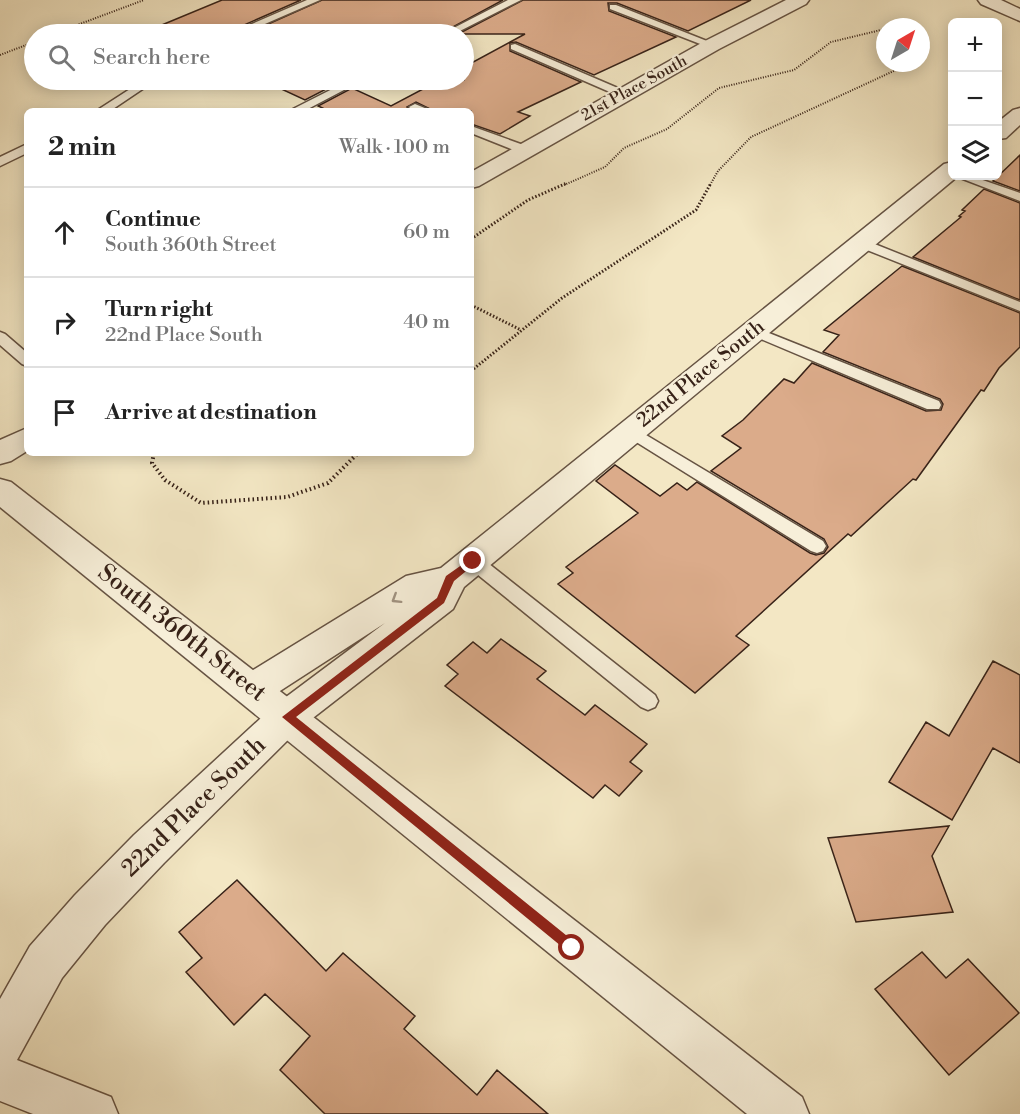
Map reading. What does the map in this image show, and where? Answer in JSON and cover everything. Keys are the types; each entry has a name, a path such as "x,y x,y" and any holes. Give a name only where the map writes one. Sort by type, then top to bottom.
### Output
{"street":[{"path":"987,0 1020,16"},
{"name":"21st Place South","path":"474,179 623,94 794,1"},
{"path":"1002,130 1020,114"},
{"name":"22nd Place South","path":"0,1044 32,984 65,938 149,849 287,717 441,600 461,570 862,243 948,177"},
{"path":"0,454 24,440"},
{"name":"South 360th Street","path":"0,490 253,689 572,948 785,1114"},
{"name":"22nd Place South","path":"253,689 418,585 461,570"},
{"path":"0,1077 94,1114"}],"lane":[{"path":"258,24 315,0"},
{"path":"467,24 516,0"},
{"path":"613,7 712,45"},
{"path":"515,47 623,94"},
{"path":"113,108 137,90"},
{"path":"301,108 338,90"},
{"path":"474,130 525,150"},
{"path":"0,162 24,150"},
{"path":"975,180 1020,197"},
{"path":"862,243 1020,306"},
{"path":"754,331 933,405"},
{"path":"0,337 24,358"},
{"path":"631,431 817,546"},
{"path":"461,570 648,701"}],"path":[{"path":"80,24 144,0"},
{"path":"474,237 528,200 605,167 624,148 667,129 719,88 794,70 831,42 876,31"},
{"path":"0,55 24,46"},
{"path":"474,369 562,298 696,210 718,171 751,137 890,72"},
{"path":"474,306 521,330"},
{"path":"153,456 152,463 165,480 201,503 287,497 328,483 355,456"}],"building":[{"path":"222,0 301,0 246,24 164,24"},
{"path":"322,0 503,0 459,24 268,24"},
{"path":"523,0 751,0 688,31 617,3 608,3 609,11 676,37 594,75 516,42 510,43 510,51 581,82 518,112 530,116 500,134 474,125 474,108 428,108 416,102 408,108 322,108 318,106 348,90 356,90 391,106 421,90 474,90 474,62 525,34 474,34 474,26"},
{"path":"283,90 324,90 305,100"},
{"path":"1020,155 1020,191 993,181 1002,180 1002,172"},
{"path":"984,189 1020,203 1020,300 913,257 961,217 959,216 965,211 962,210"},
{"path":"902,266 1020,313 1020,347 999,368 984,391 981,390 916,480 913,479 851,536 848,534 736,636 749,645 695,693 558,584 573,573 566,567 638,513 596,481 615,465 660,496 677,483 687,490 697,482 810,553 816,555 824,553 828,547 824,539 711,471 741,448 722,436 743,420 784,379 794,383 812,363 926,411 941,410 943,404 940,399 823,352 839,335 824,330"},
{"path":"501,639 546,671 537,679 585,715 595,705 647,744 630,762 642,771 619,796 605,785 593,798 445,686 458,674 447,665 473,642 487,653"},
{"path":"993,661 1020,675 1020,763 993,748 952,820 889,782 926,722 949,736"},
{"path":"949,826 932,856 953,912 856,922 828,838"},
{"path":"237,880 326,971 343,953 415,1016 404,1029 477,1095 497,1070 548,1114 325,1114 280,1070 310,1036 265,994 234,1025 186,972 202,958 179,932"},
{"path":"922,952 946,978 968,959 1019,1013 949,1075 875,989"}],"route":[{"path":"473,561 450,579 441,600 287,717 572,948"}]}
